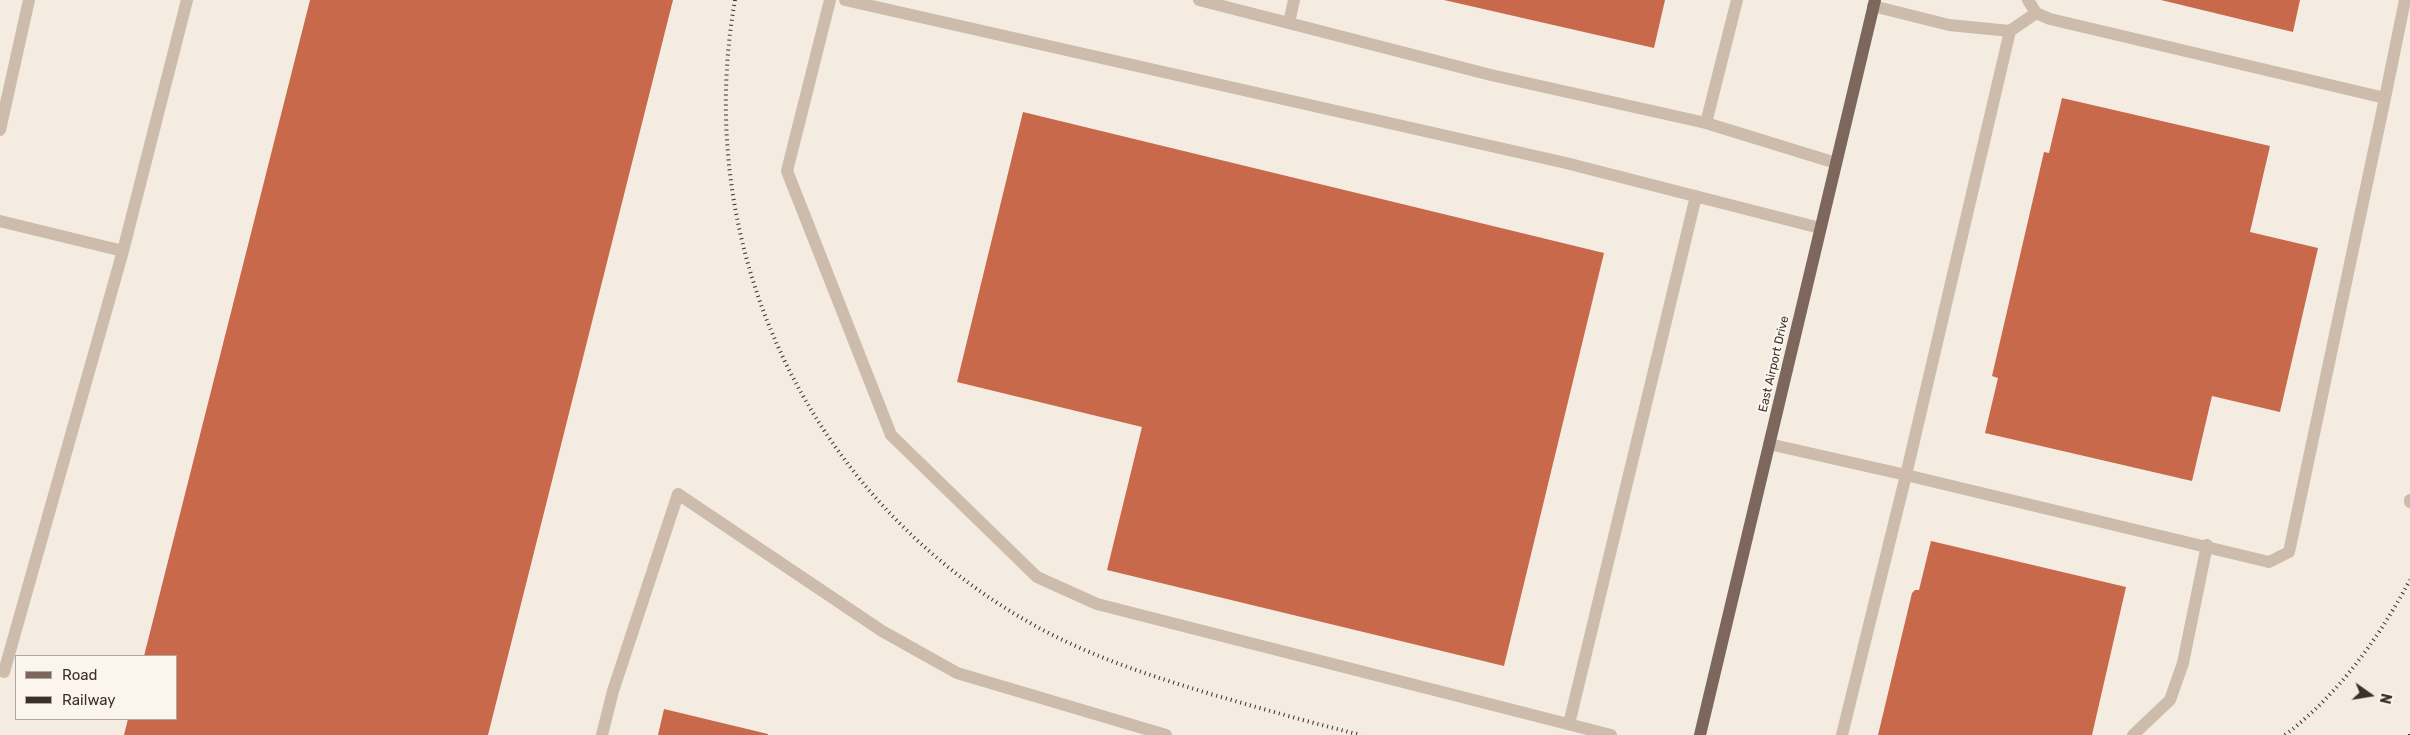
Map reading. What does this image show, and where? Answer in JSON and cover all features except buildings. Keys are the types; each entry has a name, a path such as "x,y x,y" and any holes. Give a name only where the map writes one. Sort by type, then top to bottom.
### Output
{"main road":[{"name":"East Airport Drive","path":"1700,735 1874,3"}],"street":[{"path":"0,130 29,0"},
{"path":"4,672 123,251 187,0"},
{"path":"830,0 787,171 891,435 1037,577 1096,604 1612,735"},
{"path":"845,0 1556,160 1820,228"},
{"path":"1199,0 1491,75 1706,123 1836,164"},
{"path":"1289,23 1294,0"},
{"path":"1706,123 1737,0"},
{"path":"2028,0 2036,13 2050,19 2385,98"},
{"path":"1769,444 2206,545 2270,562 2289,552 2405,0"},
{"path":"1874,3 1949,25 2010,31 2036,13"},
{"path":"1842,735 1906,475 2010,31"},
{"path":"1569,724 1696,196"},
{"path":"0,221 123,251"},
{"path":"602,735 613,692 678,494 882,631 957,673 1166,735"},
{"path":"2133,735 2170,700 2183,663 2206,545"}],"railway":[{"path":"735,0 726,95 732,188 752,278 786,364 833,443 891,515 961,577 1041,629 1082,649 1125,666 1214,695 1361,735"},
{"path":"2285,735 2323,702 2356,664 2385,623 2410,580"}]}
